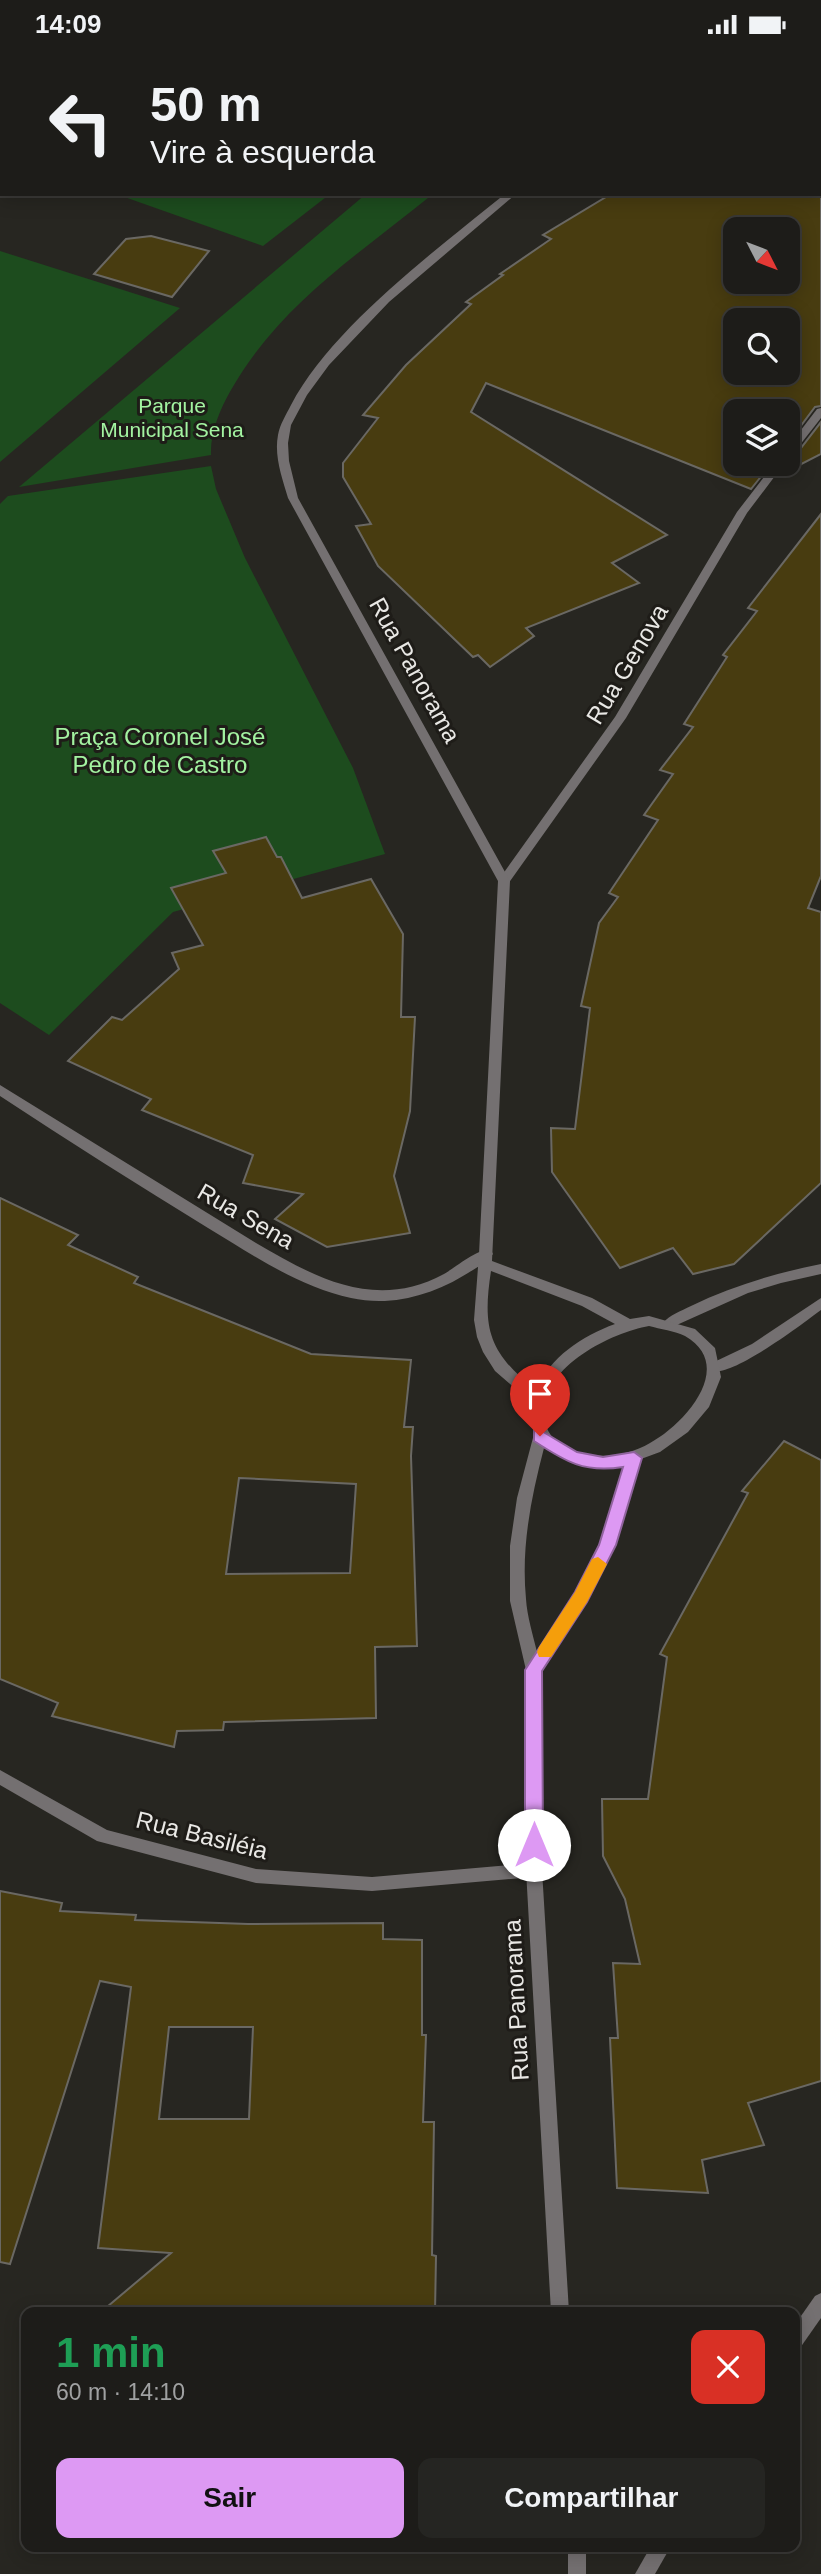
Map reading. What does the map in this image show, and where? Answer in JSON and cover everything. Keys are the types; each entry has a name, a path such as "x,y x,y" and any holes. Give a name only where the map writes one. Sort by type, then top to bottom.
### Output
{"street":[{"name":"Rua Panorama","path":"504,881 293,498 281,452 285,426 307,387 345,342 415,274 509,196"},
{"path":"800,438 821,411"},
{"name":"Rua Genova","path":"504,881 621,718 741,512 770,476"},
{"path":"504,881 485,1259 478,1324 491,1356 510,1380 537,1398"},
{"name":"Rua Sena","path":"0,1090 104,1159 274,1260 316,1280 367,1296 411,1294 449,1280 485,1259"},
{"path":"485,1259 587,1302 627,1324"},
{"path":"670,1323 713,1300 765,1282 821,1269"},
{"path":"718,1367 757,1348 821,1303"},
{"path":"649,1321 670,1323 699,1338 711,1352 718,1367 712,1388 692,1420 662,1445 634,1458 603,1463 573,1458 540,1436 535,1415 537,1398 551,1375 572,1353 627,1324 649,1321"},
{"name":"Rua Panorama","path":"540,1436 524,1498 517,1546 518,1601 534,1670 534,1870 560,2307"},
{"path":"534,1670 581,1597 608,1545 634,1458"},
{"name":"Rua Basiléia","path":"0,1777 103,1836 256,1876 372,1884 534,1870"},
{"path":"800,2333 821,2302"},
{"path":"577,2552 577,2574"},
{"path":"644,2574 658,2552"}],"green space":[{"path":"122,196 327,196 263,246"},
{"name":"Parque Municipal Sena","path":"364,196 430,196 322,283 273,332 251,359 227,397 214,430 211,455 19,487"},
{"path":"0,251 180,308 0,462"},
{"name":"Praça Coronel José Pedro de Castro","path":"211,466 216,489 245,558 353,768 385,854 173,912 49,1035 0,1003 0,504 8,496"}],"building":[{"path":"608,196 821,196 821,406 815,407 800,427 800,399 723,399 723,476 761,476 751,489 486,383 471,412 667,535 612,563 639,583 526,628 534,636 490,667 478,655 473,657 378,566 356,526 371,524 343,477 343,463 378,418 363,415 406,365 471,304 466,302 503,275 500,274 551,239 543,235"},
{"path":"151,236 209,251 172,297 94,274 126,239"},
{"path":"821,422 821,454 800,465 800,449"},
{"path":"821,514 821,876 808,908 821,912 821,1183 734,1264 693,1274 673,1248 620,1268 552,1172 551,1128 575,1129 590,1008 581,1006 599,923 618,897 609,893 658,820 644,815 673,774 660,770 693,727 684,724 727,657 723,655 757,611 748,608"},
{"path":"266,837 277,857 281,857 302,898 371,879 403,934 401,1017 415,1017 410,1111 394,1176 410,1233 327,1247 275,1219 303,1194 243,1183 253,1155 142,1110 151,1099 68,1061 112,1017 122,1020 179,969 172,953 203,945 171,888 226,873 213,851"},
{"path":"0,1198 78,1235 68,1245 138,1277 134,1283 311,1354 411,1360 404,1427 413,1427 411,1456 417,1646 375,1647 376,1718 224,1722 223,1730 177,1731 174,1747 52,1716 58,1703 0,1679","holes":["239,1478 356,1484 350,1573 226,1574"]},
{"path":"784,1441 821,1460 821,2081 748,2103 764,2145 702,2160 708,2193 617,2188 610,2038 618,2038 613,1963 640,1964 625,1899 603,1856 602,1799 648,1799 667,1657 660,1654 748,1493 742,1491"},
{"path":"0,1891 62,1903 60,1911 136,1915 135,1920 248,1924 383,1923 383,1939 422,1940 422,2035 426,2035 423,2122 434,2122 432,2255 436,2256 435,2307 107,2307 171,2253 98,2248 131,1987 100,1981 10,2264 0,2262","holes":["169,2027 253,2027 249,2119 159,2119"]}],"slow traffic":[{"path":"545,1652 581,1597 598,1564"}],"route":[{"path":"534,1845 534,1670 581,1597 608,1545 634,1458 603,1463 573,1458 554,1448 540,1436"}]}
